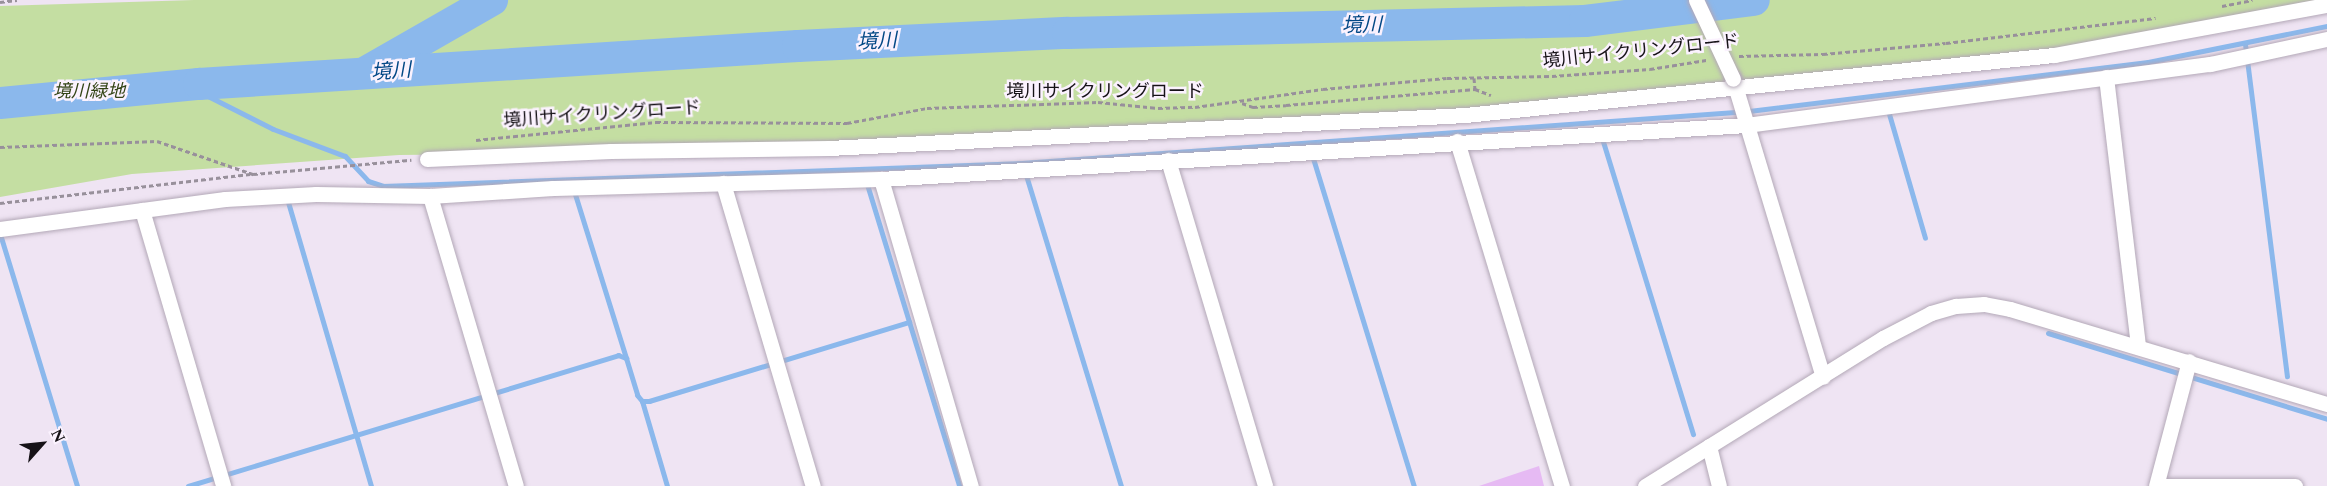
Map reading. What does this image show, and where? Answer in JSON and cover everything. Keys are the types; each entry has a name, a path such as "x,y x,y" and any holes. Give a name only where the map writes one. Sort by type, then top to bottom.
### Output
{"street":[{"path":"1696,0 1735,88 1823,377"},
{"path":"427,159 1104,136 1466,115 2055,55 2327,5"},
{"path":"0,229 142,210 316,194 430,196 723,183 881,179 1746,124 2210,64 2327,39"},
{"path":"2106,77 2138,345"},
{"path":"1457,141 1562,486"},
{"path":"1168,160 1265,486"},
{"path":"881,179 971,486"},
{"path":"723,183 813,486"},
{"path":"430,196 516,486"},
{"path":"142,210 223,486"},
{"path":"1645,486 1823,377 1882,338 1931,313 1956,306 2010,309 2138,345 2327,404"},
{"path":"2156,486 2189,361"},
{"path":"1710,446 1719,486"},
{"path":"2165,486 2295,486"}],"path":[{"path":"0,2 17,0"},
{"path":"2219,6 2252,0"},
{"name":"境川サイクリングロード","path":"1728,57 1823,54 2040,34 2165,17"},
{"name":"境川サイクリングロード","path":"469,142 491,135 656,122 847,123 927,108 1098,102 1167,108 1240,102 1323,89 1447,78 1552,76 1650,69 1717,58"},
{"path":"1240,102 1253,107 1475,89"},
{"path":"0,147 157,141 254,174"},
{"path":"0,203 254,174 427,159"}],"green space":[{"name":"境川緑地","path":"194,0 2327,0 2053,62 1702,92 887,149 399,155 132,174 0,197 0,6"}],"building":[{"path":"1539,466 1544,486 1479,486"}],"waterway":[{"path":"368,71 492,0"},
{"name":"境川","path":"0,103 199,84 798,46 1068,33 1585,21 1754,0"},
{"path":"186,85 273,129 345,156 368,181 383,186 1022,163 1749,111 2148,62 2327,26"},
{"path":"2245,44 2287,376"},
{"path":"1887,107 1925,238"},
{"path":"1601,135 1693,434"},
{"path":"1312,155 1414,486"},
{"path":"1025,172 1121,486"},
{"path":"866,181 959,486"},
{"path":"574,191 626,358"},
{"path":"288,202 371,486"},
{"path":"0,234 77,486"},
{"path":"188,486 618,355 626,358 637,395 642,401 649,401 909,322"},
{"path":"2048,333 2327,419"},
{"path":"642,401 667,486"}]}
